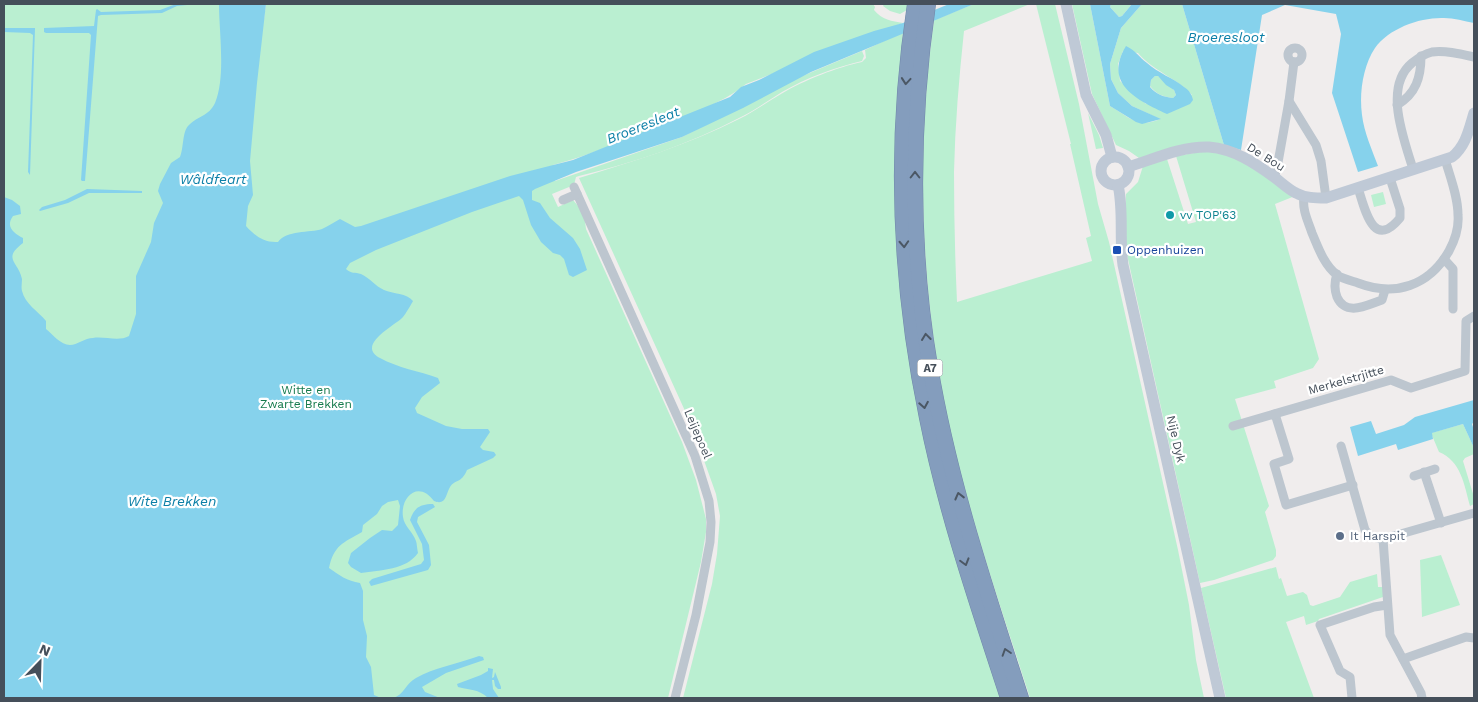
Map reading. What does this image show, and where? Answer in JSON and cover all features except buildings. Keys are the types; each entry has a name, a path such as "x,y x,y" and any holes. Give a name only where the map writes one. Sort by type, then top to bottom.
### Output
{"highway":[{"name":"A7","path":"916,4 918,30 916,199 923,313 930,365 945,442 962,509 1021,698"},
{"name":"A7","path":"928,4 918,30 904,102 902,172 904,245 912,333 927,418 942,483 1008,698"}],"street":[{"path":"1066,4 1086,95 1106,135 1112,157"},
{"path":"1412,169 1397,105 1397,90 1401,77 1406,68 1421,56 1433,52 1457,53 1474,57"},
{"path":"1397,105 1406,100 1412,93 1421,72 1421,56"},
{"path":"1274,177 1278,168 1294,62"},
{"path":"1289,101 1316,144 1321,161 1326,198"},
{"path":"1445,159 1457,204 1458,226 1452,245 1440,265 1418,282 1403,288 1385,290 1370,288 1337,274 1320,252 1304,211 1304,197 1326,198 1412,169 1445,159 1452,157 1461,148 1474,113"},
{"name":"De Bou","path":"1128,167 1170,153 1209,147 1241,155 1304,197"},
{"path":"1112,157 1123,160 1128,167 1128,178 1118,185 1108,184 1101,174 1104,163 1112,157"},
{"path":"1358,188 1368,219 1374,228 1383,231 1393,228 1400,218 1400,209 1390,178"},
{"name":"Nije Dyk","path":"1118,185 1122,219 1121,248 1123,265 1220,698"},
{"name":"Leijepoel","path":"563,200 576,191 695,456 709,501 711,532 706,568 675,698"},
{"path":"1444,259 1453,269 1453,309"},
{"path":"1337,274 1334,284 1335,292 1340,304 1346,308 1352,309 1382,300 1385,290"},
{"name":"Merkelstrjitte","path":"1233,426 1391,380 1411,388 1465,371 1466,321 1474,316"},
{"path":"1275,414 1290,459 1274,464 1286,505 1353,484"},
{"path":"1341,446 1367,533 1374,538 1383,539 1474,513"},
{"path":"1414,476 1435,469"},
{"path":"1424,472 1441,523"},
{"path":"1383,539 1390,635 1422,698"},
{"path":"1352,698 1350,677 1340,671 1320,625 1374,607 1387,605"},
{"path":"1403,659 1466,637 1474,638"}],"green space":[{"name":"Witte en Zwarte Brekken","path":"4,4 263,4 264,19 266,4 873,4 874,10 880,16 887,20 903,23 746,84 714,104 691,114 592,153 553,165 555,181 682,137 793,80 862,51 864,56 862,61 801,82 745,115 701,136 641,159 576,177 574,185 552,194 558,207 573,200 584,213 586,229 682,442 696,480 706,519 706,532 701,562 668,698 4,698"},
{"path":"884,4 908,4 907,10 900,14 890,11 883,6"},
{"path":"974,4 1030,4 964,31 954,172 957,302 1092,261 1086,238 1091,236 1071,144 1036,4 1055,4 1079,104 1098,204 1109,242 1178,550 1204,698 1030,698 984,556 954,448 937,363 926,265 923,167 928,69 934,20"},
{"path":"1072,4 1090,4 1110,106 1128,118 1146,123 1160,119 1132,106 1118,93 1111,79 1110,64 1121,28 1142,4 1182,4 1224,145 1139,158 1116,145 1092,94","holes":["1123,51 1138,53 1151,65 1192,95 1146,104 1120,81 1118,64"]},
{"path":"1111,4 1132,4 1119,17 1110,7"},
{"path":"903,32 895,183 1002,698 683,698 712,584 717,554 720,516 716,494 691,424 579,178 660,152 720,128 810,79 862,62 866,58 865,50"},
{"path":"1158,76 1174,90 1176,95 1173,98 1160,95 1150,86 1151,80"},
{"path":"1088,113 1099,135 1103,148 1096,149"},
{"path":"1212,150 1237,158 1295,196 1275,204 1319,359 1313,368 1274,381 1276,388 1235,399 1269,506 1265,512 1276,556 1273,560 1200,583 1124,241 1126,194 1138,182 1143,166 1167,159 1188,224 1196,222 1176,156"},
{"path":"1383,192 1386,204 1374,207 1371,195"},
{"path":"1463,424 1474,448 1474,454 1463,461 1474,497 1474,504 1470,506 1457,467 1439,452 1431,433"},
{"path":"1441,555 1460,605 1422,617 1420,560"},
{"path":"1276,567 1287,596 1303,592 1307,595 1310,605 1313,606 1340,597 1350,582 1377,574 1378,587 1383,587 1383,597 1306,625 1304,616 1286,622 1314,698 1226,698 1201,588"}],"water":[{"path":"176,4 187,5 177,6 162,13 98,16 85,181 82,181 91,35 89,33 46,33 44,28 94,26 97,9 101,12 160,10"},
{"name":"Wite Brekken","path":"219,4 266,4 250,161 253,195 248,206 246,226 260,238 278,242 287,235 322,229 340,219 355,227 361,226 510,176 573,160 730,97 741,87 814,52 903,23 949,4 974,4 811,72 743,108 682,137 576,172 532,191 532,200 540,203 550,218 573,238 580,249 587,270 573,277 569,275 564,259 560,255 553,253 541,242 531,225 523,200 519,196 472,212 376,250 350,263 346,269 348,271 361,274 384,290 404,295 413,301 403,317 374,341 372,347 374,353 380,358 401,367 438,378 440,383 422,397 415,408 417,413 446,426 462,429 488,429 490,432 480,447 483,450 494,452 496,455 467,470 463,477 450,487 441,502 434,501 428,495 417,491 408,497 404,503 403,517 416,541 418,553 407,563 385,570 361,573 348,563 351,553 370,538 382,530 392,531 398,525 400,506 398,500 388,502 382,506 377,514 363,525 362,532 340,546 331,560 329,568 347,579 360,583 363,591 363,620 367,636 366,657 371,667 374,695 381,698 4,698 4,197 20,206 21,214 13,216 10,226 14,232 23,238 23,243 13,253 12,257 22,279 24,296 29,304 46,321 46,329 67,345 90,338 121,339 129,336 136,314 136,276 151,242 154,223 163,203 158,191 160,184 171,163 180,157 187,128 192,122 210,111 215,103 218,92 221,68"},
{"path":"1090,4 1111,4 1110,7 1119,17 1132,4 1142,4 1121,28 1110,64 1111,79 1118,93 1132,106 1161,119 1142,124 1110,106"},
{"name":"Broeresloot","path":"1182,4 1465,4 1474,5 1474,23 1444,18 1425,19 1397,29 1375,48 1365,71 1361,107 1364,128 1378,166 1358,172 1332,93 1341,34 1336,14 1285,5 1262,15 1241,150 1224,145"},
{"path":"4,28 35,28 30,175 28,172 33,35 30,33 4,32"},
{"path":"1126,46 1151,67 1186,88 1193,100 1190,104 1167,114 1145,103 1127,89 1121,81 1118,71 1120,59","holes":["1158,76 1166,85 1174,90 1176,95 1173,98 1160,95 1150,87 1151,80"]},
{"path":"87,189 142,191 142,193 89,193 68,203 39,210 42,207 65,200"},
{"path":"1474,400 1474,422 1472,424 1474,448 1463,424 1432,433 1433,439 1398,450 1396,444 1358,456 1350,427 1371,421 1376,434 1404,425 1415,417"},
{"path":"433,504 435,507 418,517 417,522 429,545 431,565 428,570 371,586 369,582 372,579 421,564 424,560 422,544 410,520 417,508"},
{"path":"479,656 483,657 484,660 446,673 422,687 425,692 440,698 393,698 397,697 412,680 423,674"},
{"path":"488,668 493,669 492,678 495,672 501,687 501,689 498,689 495,686 494,680 492,680 493,689 499,698 488,698 477,691 458,687 457,684 481,675 488,671"}],"place":[{"name":"vv TOP'63","path":"1170,215"},
{"name":"Oppenhuizen","path":"1117,250"},
{"name":"It Harspit","path":"1340,536"}],"water label":[{"name":"Broeresleat","path":"643,125"},
{"name":"Wâldfeart","path":"213,179"}]}
